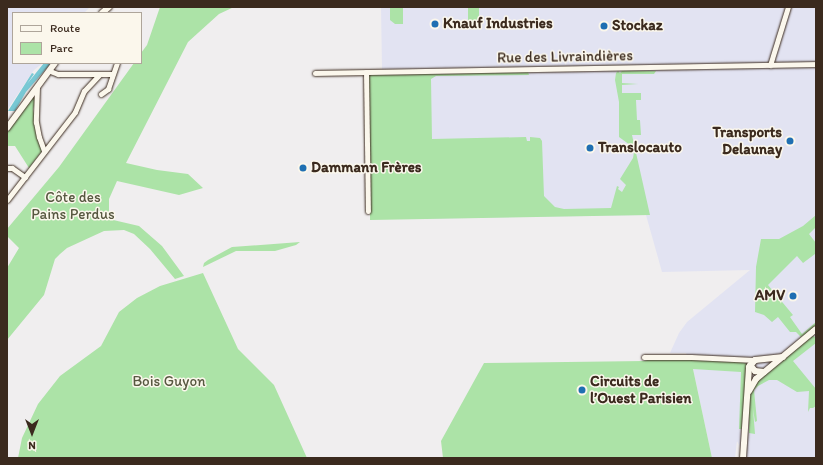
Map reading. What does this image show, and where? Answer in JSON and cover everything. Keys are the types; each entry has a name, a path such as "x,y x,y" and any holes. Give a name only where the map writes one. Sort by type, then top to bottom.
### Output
{"main road":[{"path":"8,125 54,64"},
{"path":"747,394 752,384 764,372 816,329"},
{"path":"743,458 748,374 750,365 755,360 782,357"},
{"path":"750,365 755,371 764,372"}],"street":[{"path":"770,65 788,7"},
{"path":"101,94 108,89 117,64"},
{"name":"Rue des Livraindières","path":"315,73 816,64"},
{"path":"50,71 58,74 112,74"},
{"path":"366,72 368,211"},
{"path":"7,200 75,112 84,91 100,74"},
{"path":"37,87 36,122 44,151"},
{"path":"7,168 11,168 25,177"},
{"path":"644,357 692,357 755,360"}],"shaded area":[{"path":"7,7 90,7 85,12 12,12 12,64 42,64 34,70 7,110"},
{"path":"381,7 816,7 816,458 746,458 737,441 735,458 712,458 693,369 686,353 670,353 679,333 687,322 750,270 662,272 646,215 413,219 382,69"}],"green space":[{"name":"Côte des Pains Perdus","path":"160,7 234,7 219,14 188,42 126,163 157,170 188,174 203,188 179,195 117,181 109,199 109,219 139,226 162,246 184,276 175,279 150,249 134,234 124,230 104,231 67,248 55,259 44,295 7,340 7,268 19,248 7,236 7,229 59,167 133,64 142,64 142,52 147,45"},
{"path":"390,7 412,8 403,8 403,24 395,24 390,20"},
{"path":"468,7 479,7 479,20 477,22 468,23"},
{"path":"618,71 620,73 622,71 656,71 654,74 622,74 622,83 638,84 622,85 622,93 641,93 641,100 636,100 637,120 640,120 641,135 632,135 650,215 370,220 369,75 528,72 529,75 436,76 431,79 432,139 526,137 527,141 530,141 530,137 540,138 542,141 544,196 555,207 564,209 611,208 617,186 622,192 626,185 620,179 633,158 634,152 630,145 619,137 619,102 615,80 616,73"},
{"path":"32,97 35,97 36,100 33,109 42,151 29,168 15,146 7,146 7,133"},
{"path":"816,215 816,227 809,234 816,243 816,255 815,254 803,263 797,256 768,285 793,315 790,317 802,334 816,322 816,327 801,337 796,332 790,332 778,317 772,322 764,315 755,312 756,267 761,239 779,239 803,226"},
{"path":"300,242 296,245 275,251 236,251 203,267 204,263 208,260 232,247"},
{"name":"Bois Guyon","path":"203,273 238,349 274,385 307,458 18,458 22,438 38,404 60,376 101,346 119,312 137,298 160,286"},
{"path":"812,335 816,338 816,343 793,361 816,389 816,406 810,408 808,412 809,391 797,392 777,380 769,380 754,390 757,421 755,422 753,409 755,434 749,433 749,399 752,387 772,367 779,364"},
{"name":"Circuits de l’Ouest Parisien","path":"684,358 731,362 740,361 747,364 742,432 742,429 739,429 741,372 693,369 712,458 443,458 441,441 484,363 645,361 650,359"}],"water":[{"path":"43,64 50,64 26,92 15,111 8,111 32,73 34,74 27,84"}],"place":[{"name":"Knauf Industries","path":"435,24"},
{"name":"Stockaz","path":"604,26"},
{"name":"Transports Delaunay","path":"790,141"},
{"name":"Translocauto","path":"590,148"},
{"name":"Dammann Frères","path":"303,168"},
{"name":"AMV","path":"793,296"},
{"name":"Circuits de l’Ouest Parisien","path":"582,390"}]}
